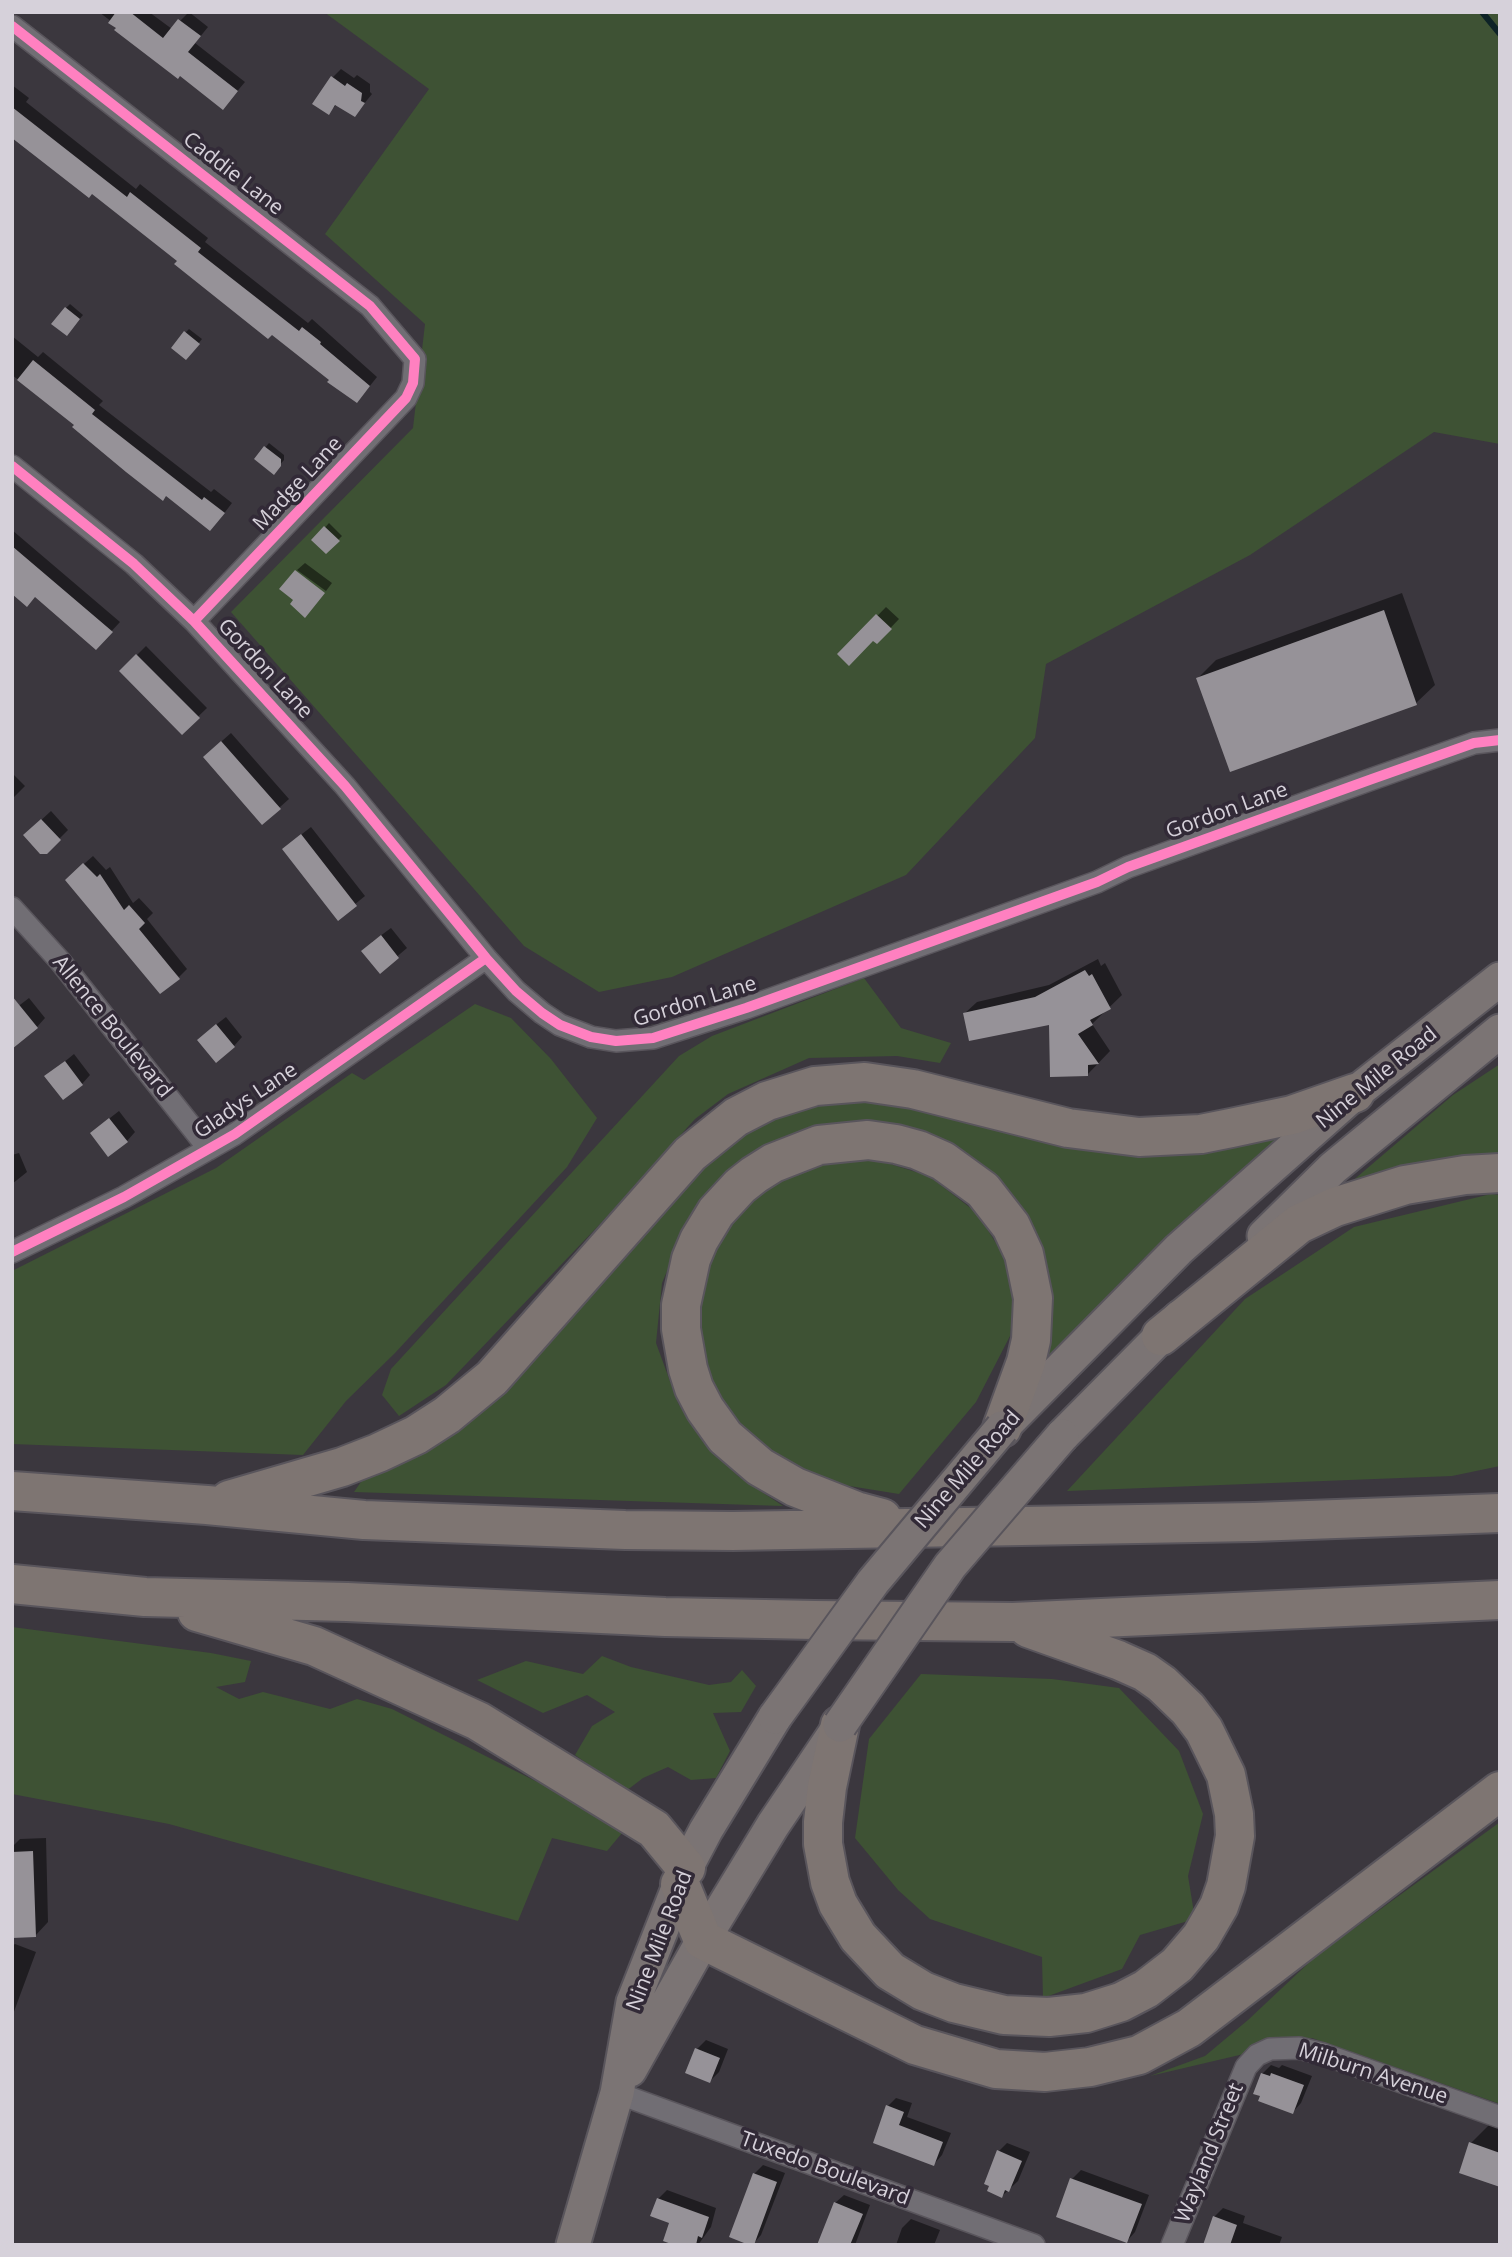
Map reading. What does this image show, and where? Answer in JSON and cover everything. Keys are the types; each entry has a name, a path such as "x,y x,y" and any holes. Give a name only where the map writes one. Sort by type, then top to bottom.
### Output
{"highway":[{"path":"207,1505 342,1467 415,1435 447,1415 492,1378 690,1154 736,1117 767,1101 815,1086 864,1082 912,1089 1068,1128 1139,1137 1201,1134 1231,1128 1298,1113 1355,1093"},
{"path":"915,1527 856,1511 795,1487 743,1455 725,1437 705,1409 694,1388 684,1353 681,1305 699,1240 725,1201 754,1175 773,1163 800,1151 842,1141 868,1140 918,1150 965,1175 996,1205 1011,1226 1024,1254 1031,1279 1031,1340 1026,1363 1002,1428"},
{"path":"1161,1336 1299,1224 1335,1207 1405,1185 1465,1175 1500,1173"},
{"path":"12,1491 364,1520 625,1530 733,1531 1254,1522 1500,1513"},
{"path":"1452,1514 1500,1496"},
{"path":"12,1584 145,1597 346,1602 665,1618 1013,1622 1500,1600"},
{"path":"145,1597 314,1646 478,1721 654,1829 683,1876 703,1940 915,2045 1004,2070 1045,2072 1090,2067 1139,2055 1189,2028 1500,1791"},
{"path":"840,1726 827,1787 823,1822 823,1844 830,1882 838,1904 859,1937 890,1970 923,1992 954,2003 1004,2015 1049,2017 1086,2013 1121,2002 1146,1989 1177,1965 1201,1937 1223,1896 1232,1864 1235,1836 1232,1799 1226,1775 1204,1730 1188,1709 1161,1684 1144,1672 1118,1660 1013,1622"}],"main road":[{"name":"Nine Mile Road","path":"573,2245 617,2093 633,2002 683,1876 706,1830 775,1717 873,1582 1002,1428 1179,1249 1355,1093 1500,979"},
{"name":"Nine Mile Road","path":"617,2093 703,1940 774,1825 950,1566 1062,1436 1333,1168 1500,1031"}],"street":[{"name":"Caddie Lane","path":"12,26 370,306 415,359 414,366"},
{"name":"Madge Lane","path":"194,621 406,398 413,383 414,366"},
{"name":"Gordon Lane","path":"12,466 134,564 194,621 345,786 516,991 560,1025 581,1034 616,1041 653,1038 746,1008 1097,882 1128,867 1372,779 1474,743 1500,740"},
{"name":"Allence Boulevard","path":"12,908 60,961 209,1149"},
{"name":"Gladys Lane","path":"12,1252 124,1197 235,1134 486,958"},
{"name":"Milburn Avenue","path":"1249,2063 1257,2055 1270,2049 1299,2048 1500,2116"},
{"name":"Wayland Street","path":"1172,2245 1240,2078 1249,2063"},
{"name":"Tuxedo Boulevard","path":"617,2093 1034,2245"}],"green space":[{"path":"324,12 1500,12 1500,444 1434,432 1250,555 1046,664 1035,738 906,875 672,977 599,992 524,946 231,612 413,428 425,324 325,234 429,89"},
{"path":"864,978 901,1028 951,1043 940,1063 897,1056 809,1058 728,1094 695,1119 601,1223 446,1385 399,1416 382,1395 391,1369 679,1056 712,1036"},
{"path":"475,1004 511,1018 551,1059 597,1118 567,1167 395,1353 346,1401 303,1455 12,1444 12,1271 216,1168 352,1073 364,1080"},
{"path":"1500,1064 1500,1158 1350,1183 1453,1095"},
{"path":"874,1099 1285,1133 1142,1260 1038,1367 1043,1263 911,1129 724,1180 692,1212 662,1283 656,1343 678,1403 704,1443 738,1476 783,1506 354,1492 367,1473 700,1163 771,1115 824,1101"},
{"path":"877,1160 929,1176 977,1213 1001,1251 1015,1293 1010,1336 976,1402 899,1494 843,1485 791,1466 736,1430 708,1384 696,1336 698,1286 722,1229 758,1188 815,1162"},
{"path":"1491,1194 1500,1195 1500,1466 1452,1476 1067,1491 1245,1299 1354,1227"},
{"path":"12,1627 211,1653 251,1661 245,1682 216,1687 239,1699 263,1692 330,1709 357,1699 392,1709 627,1827 607,1851 552,1838 518,1921 169,1824 12,1794"},
{"path":"602,1656 631,1667 709,1685 731,1682 742,1670 756,1686 741,1712 713,1713 730,1751 716,1778 691,1780 668,1767 643,1778 626,1791 575,1755 592,1726 615,1712 587,1695 543,1713 477,1680 526,1661 583,1674"},
{"path":"921,1674 1052,1679 1119,1688 1179,1751 1203,1814 1188,1876 1195,1919 1140,1935 1122,1969 1043,1998 1042,1957 930,1919 898,1890 855,1838 869,1739"},
{"path":"1500,1822 1500,2104 1312,2038 1150,2076 1205,2056 1315,1957"}],"building":[{"path":"116,12 130,12 163,38 178,19 201,36 188,52 238,91 223,110 114,30 116,28 108,23"},
{"path":"331,76 362,93 361,101 365,103 355,117 335,105 329,115 312,104"},
{"path":"12,107 127,197 130,192 201,248 198,252 299,331 302,327 321,342 320,344 370,386 357,403 327,382 329,380 272,335 268,339 174,264 177,261 92,194 89,198 12,138"},
{"path":"65,307 80,319 67,336 51,324"},
{"path":"184,331 200,344 186,360 171,348"},
{"path":"33,360 95,410 92,414 202,500 204,497 225,513 210,531 166,496 163,501 17,380"},
{"path":"264,446 281,459 281,466 274,475 254,459"},
{"path":"324,526 340,541 326,554 311,540"},
{"path":"12,546 113,632 96,650 35,597 27,607 12,594"},
{"path":"295,570 325,593 305,618 290,604 293,600 279,589"},
{"path":"1384,610 1417,705 1230,772 1196,678"},
{"path":"876,614 892,629 877,644 873,641 849,666 837,654"},
{"path":"136,654 200,718 182,735 119,671"},
{"path":"221,741 281,809 262,825 203,757"},
{"path":"41,819 61,840 47,854 40,854 23,835"},
{"path":"301,834 357,906 338,921 282,849"},
{"path":"83,863 97,877 100,874 124,910 129,905 145,923 139,929 180,979 160,994 65,880"},
{"path":"381,935 399,958 380,974 361,951"},
{"path":"1085,970 1089,976 1092,974 1111,1009 1090,1020 1093,1025 1078,1034 1099,1064 1088,1065 1088,1076 1050,1077 1049,1025 969,1041 963,1013 1035,997"},
{"path":"12,996 38,1028 12,1049"},
{"path":"216,1024 235,1047 216,1063 197,1040"},
{"path":"65,1061 83,1085 63,1100 44,1076"},
{"path":"109,1118 128,1142 108,1157 90,1133"},
{"path":"33,1851 36,1937 12,1938 12,1852"},
{"path":"695,2048 720,2058 710,2083 685,2073"},
{"path":"1261,2073 1270,2076 1271,2073 1304,2085 1293,2114 1258,2101 1260,2096 1253,2094"},
{"path":"886,2105 904,2112 899,2125 943,2142 934,2166 873,2143"},
{"path":"1469,2142 1500,2153 1500,2187 1459,2173"},
{"path":"997,2150 1022,2161 1009,2192 1005,2190 1002,2198 987,2191 989,2186 984,2184"},
{"path":"753,2173 777,2182 754,2245 749,2245 729,2237"},
{"path":"1070,2178 1142,2204 1127,2243 1056,2217"},
{"path":"657,2198 709,2217 702,2238 698,2236 696,2245 674,2245 663,2241 669,2223 650,2216"},
{"path":"834,2202 863,2214 850,2245 817,2245"},
{"path":"1213,2216 1237,2225 1230,2245 1203,2245"}],"waterway":[{"path":"1482,12 1500,34"}],"cycle path":[{"path":"12,26 370,306 415,359 413,383 406,398 194,621"},
{"path":"12,466 134,564 194,621 345,786 516,991 560,1025 591,1037 616,1041 653,1038 746,1008 1097,882 1128,867 1372,779 1474,743 1500,740"},
{"path":"12,1252 124,1197 235,1134 486,958"}]}
